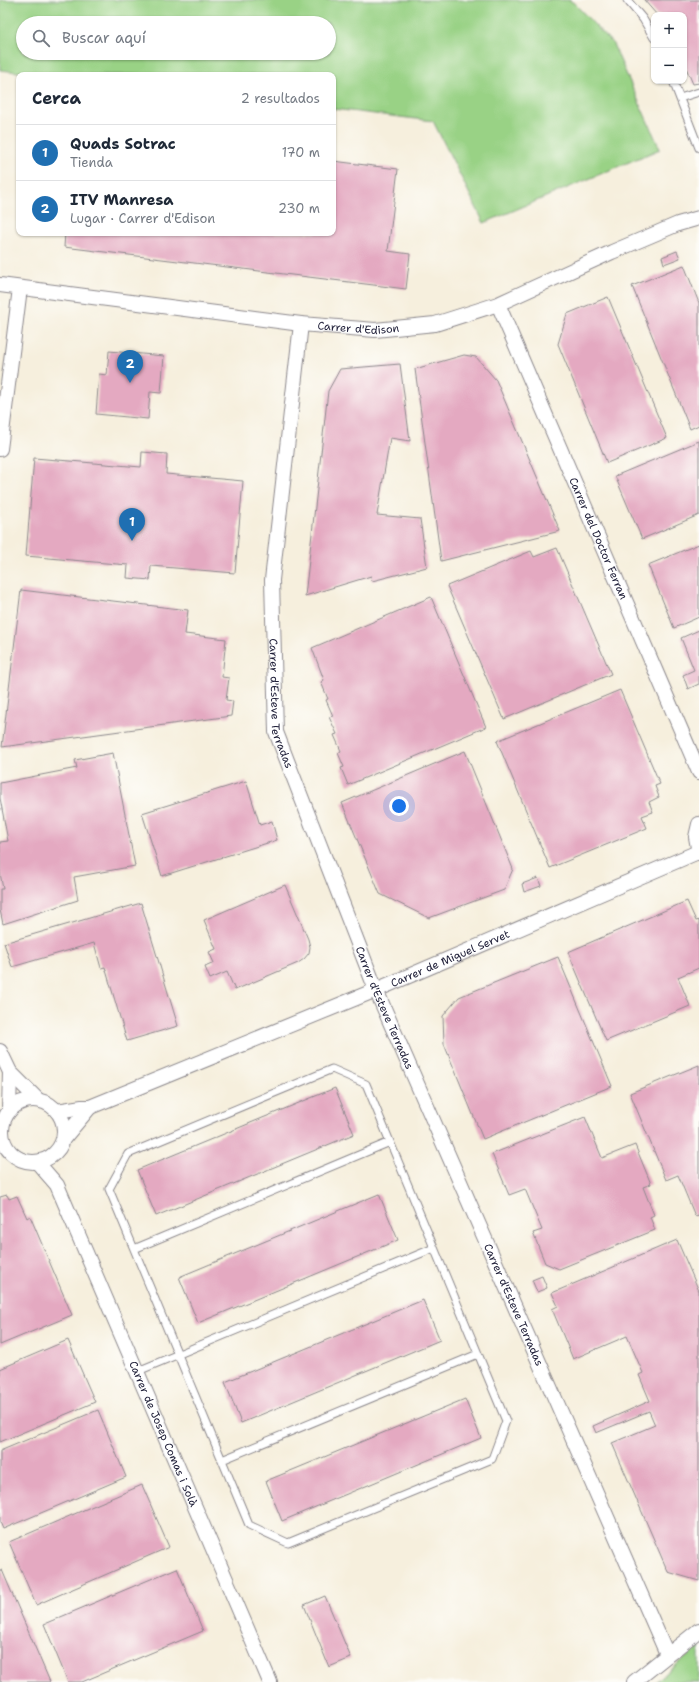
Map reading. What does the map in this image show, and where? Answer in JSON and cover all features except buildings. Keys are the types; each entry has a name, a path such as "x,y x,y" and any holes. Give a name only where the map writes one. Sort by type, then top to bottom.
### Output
{"street":[{"name":"Carrer d'Edison","path":"0,285 301,324 375,330 435,324 498,304 612,252 678,224 698,221"},
{"path":"0,449 20,288"},
{"name":"Carrer del Doctor Ferran","path":"498,304 699,772"},
{"name":"Carrer d'Esteve Terradas","path":"301,324 272,580 276,732 376,990 667,1654"},
{"path":"699,824 696,837 699,852"},
{"name":"Carrer de Miguel Servet","path":"64,1138 90,1108 376,990 699,852"},
{"path":"0,1051 10,1072 37,1099 50,1104 57,1111 64,1124 64,1138 60,1147 46,1160 27,1162 17,1158 0,1156"},
{"path":"10,1072 9,1110 1,1125 4,1143 10,1152 17,1158"},
{"path":"9,1110 22,1101 37,1099"},
{"name":"Carrer de Miguel Servet","path":"57,1111 82,1107 90,1108"},
{"name":"Carrer de Josep Comas i Solà","path":"54,1154 57,1185"},
{"name":"Carrer de Josep Comas i Solà","path":"37,1162 57,1185 270,1682"},
{"path":"634,1682 667,1654 699,1630"}],"lane":[{"path":"627,0 643,19 651,33"},
{"path":"674,84 698,144"},
{"path":"680,98 699,92"},
{"path":"332,1069 366,1084 390,1142 506,1421 492,1459 288,1544 249,1525 109,1189 128,1154 332,1069"},
{"path":"134,1249 390,1142"},
{"path":"138,1371 434,1248"},
{"path":"222,1460 478,1354"}],"green space":[{"path":"0,0 569,0 574,3 613,44 660,149 484,223 433,121 336,109 336,72 18,72 0,70"},
{"path":"699,1647 699,1682 655,1682"}],"place":[{"name":"ITV Manresa","path":"130,383"},
{"name":"Quads Sotrac","path":"132,541"}]}
